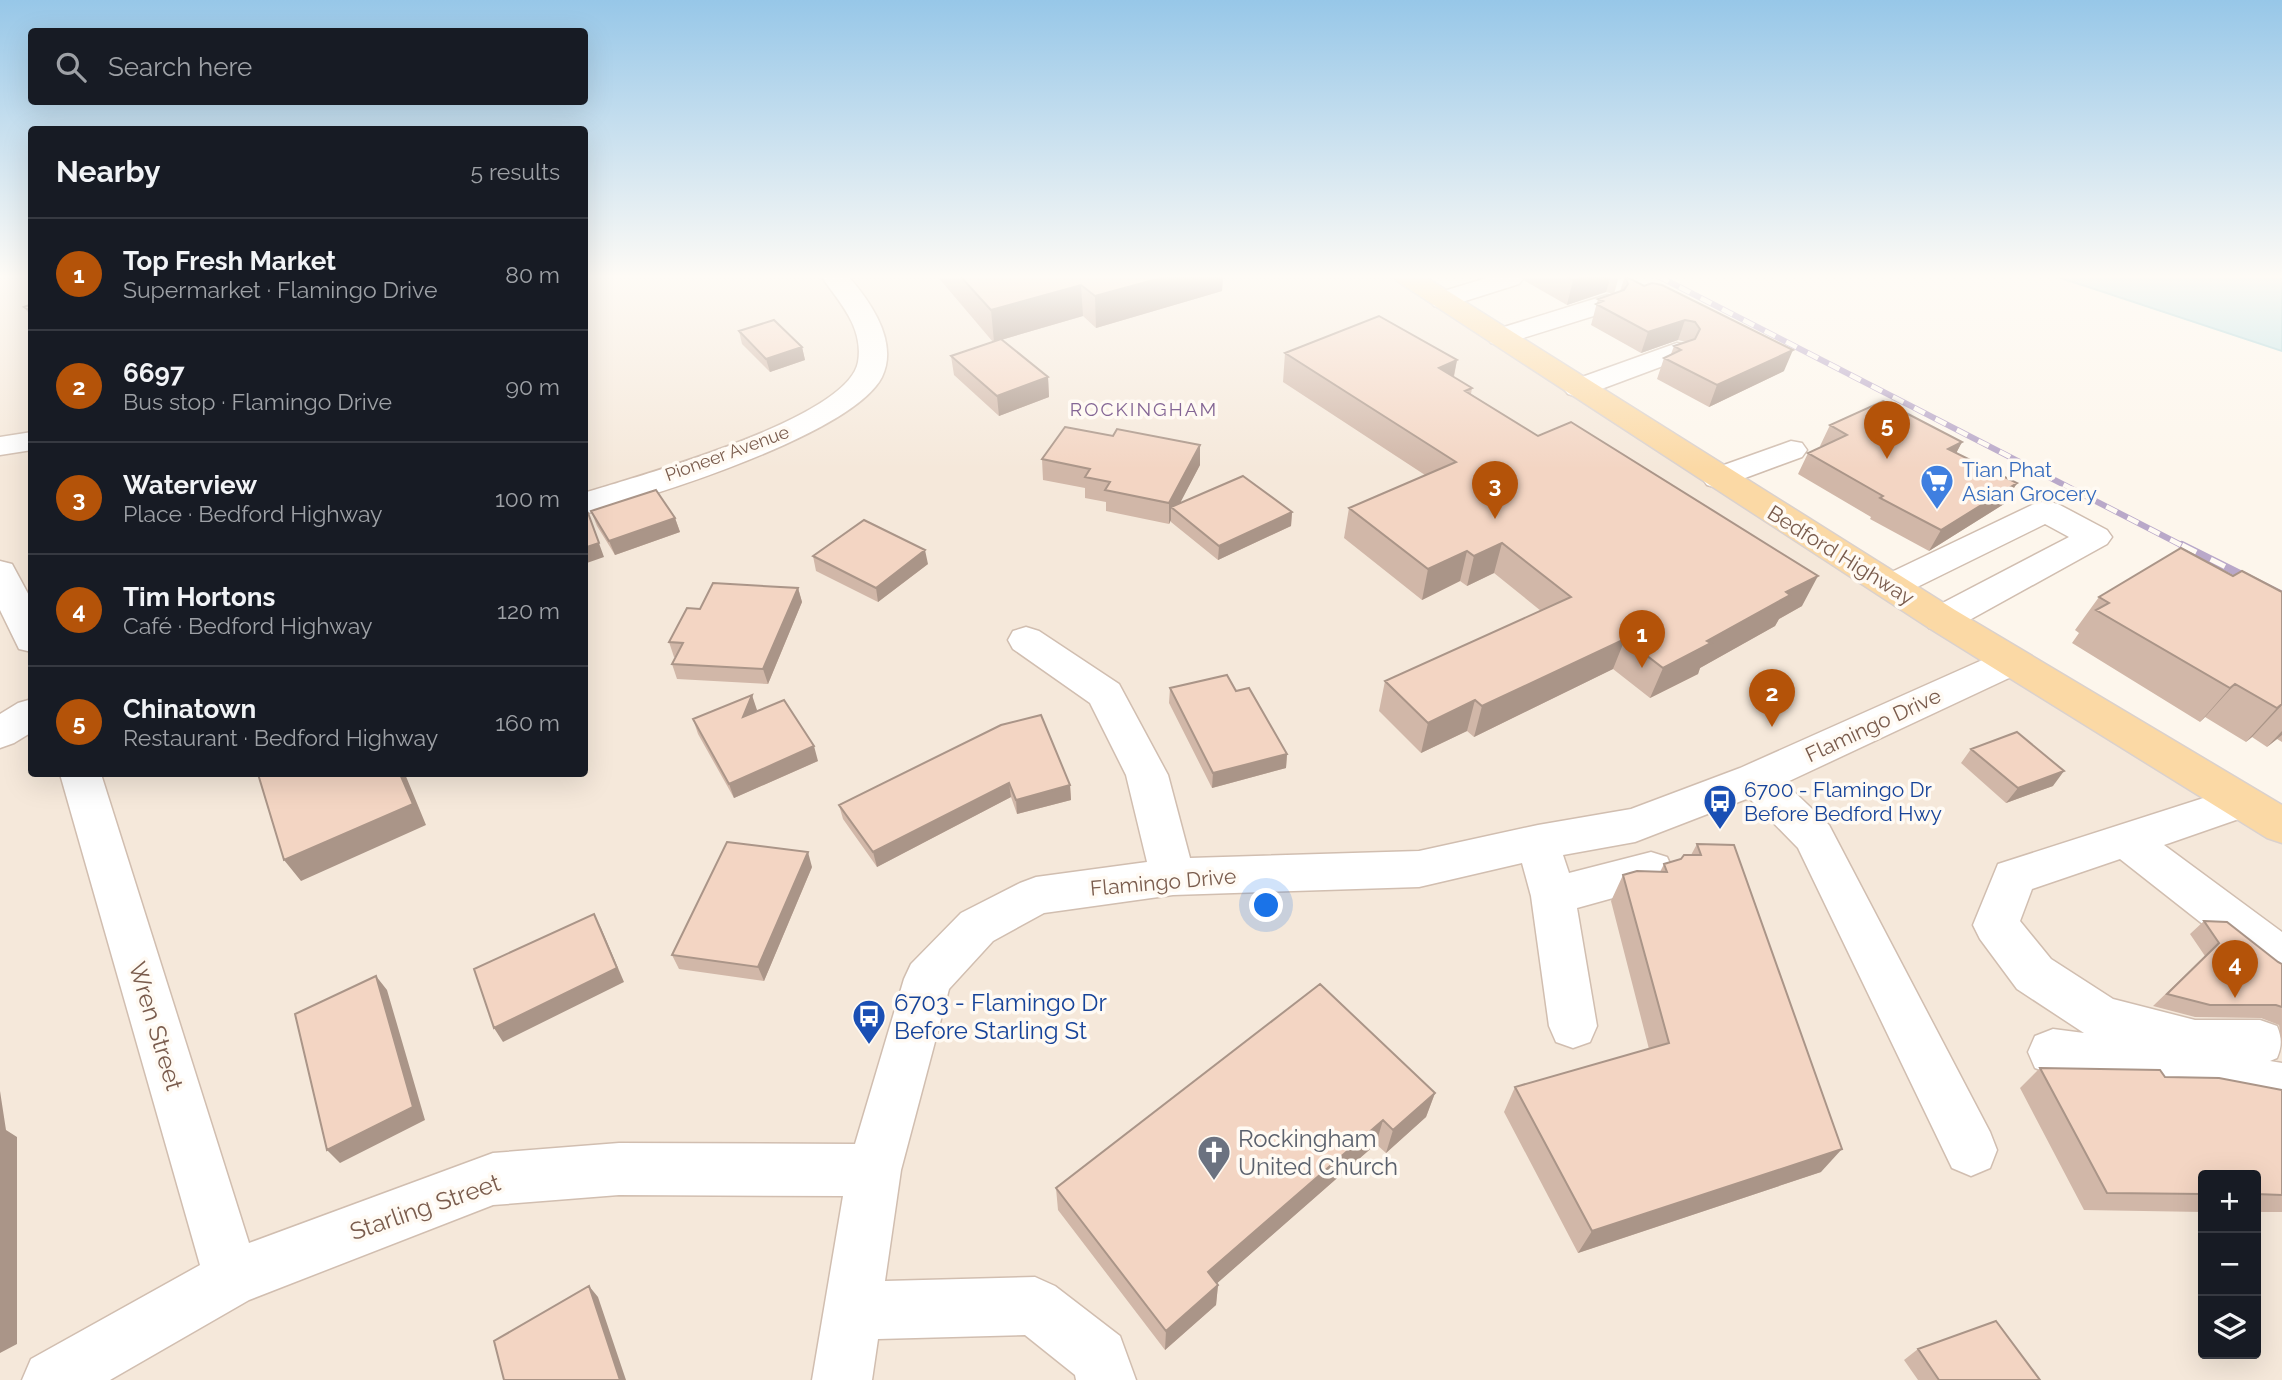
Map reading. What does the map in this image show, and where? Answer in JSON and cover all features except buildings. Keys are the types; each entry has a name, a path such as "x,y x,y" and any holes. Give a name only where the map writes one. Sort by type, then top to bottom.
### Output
{"main road":[{"name":"Bedford Highway","path":"1506,340 1942,619 2282,826"}],"street":[{"name":"Pioneer Avenue","path":"588,503 773,440 848,401 868,379 874,356 870,340"},
{"path":"1578,387 1677,351"},
{"path":"0,446 28,442"},
{"path":"1718,478 1791,450"},
{"path":"1891,586 2046,511 2095,537 1942,619"},
{"path":"1932,566 1983,597"},
{"path":"0,572 28,632"},
{"path":"1026,640 1105,694 1146,775 1173,877"},
{"name":"Flamingo Drive","path":"842,1380 874,1170 928,979 977,927 1036,895 1173,877 1419,869 1538,842 1635,825 1755,779 2011,662"},
{"path":"0,733 28,716"},
{"name":"Wren Street","path":"81,777 232,1278"},
{"path":"1755,779 1814,837 1971,1150"},
{"path":"2241,802 2014,877 1996,925 2034,974 2101,1018 2195,1042 2260,1042"},
{"path":"2126,840 2282,959"},
{"path":"1538,842 1553,895 1573,1026"},
{"path":"1553,895 1651,870"},
{"path":"2053,1052 2228,1076 2282,1087"},
{"name":"Starling Street","path":"52,1380 232,1278 493,1179 619,1169 874,1170"},
{"path":"852,1311 1035,1306 1099,1357 1106,1380"}],"shaded area":[{"path":"0,340 28,340 28,777 588,777 588,340 1520,340 2282,824 2282,1380 0,1380"}],"water":[{"path":"2250,340 2282,340 2282,351"}],"railway":[{"path":"1783,340 2185,547"},
{"path":"2182,545 2282,595"}],"place":[{"name":"Chinatown","path":"1887,459"},
{"name":"Tian Phat Asian Grocery","path":"1937,511"},
{"name":"Waterview","path":"1495,519"},
{"name":"Top Fresh Market","path":"1642,668"},
{"name":"6697","path":"1772,727"},
{"name":"6700 - Flamingo Dr Before Bedford Hwy","path":"1720,831"},
{"name":"Tim Hortons","path":"2235,998"},
{"name":"6703 - Flamingo Dr Before Starling St","path":"869,1046"},
{"name":"Rockingham United Church","path":"1214,1182"}],"district":[{"name":"ROCKINGHAM","path":"1144,409"}]}
